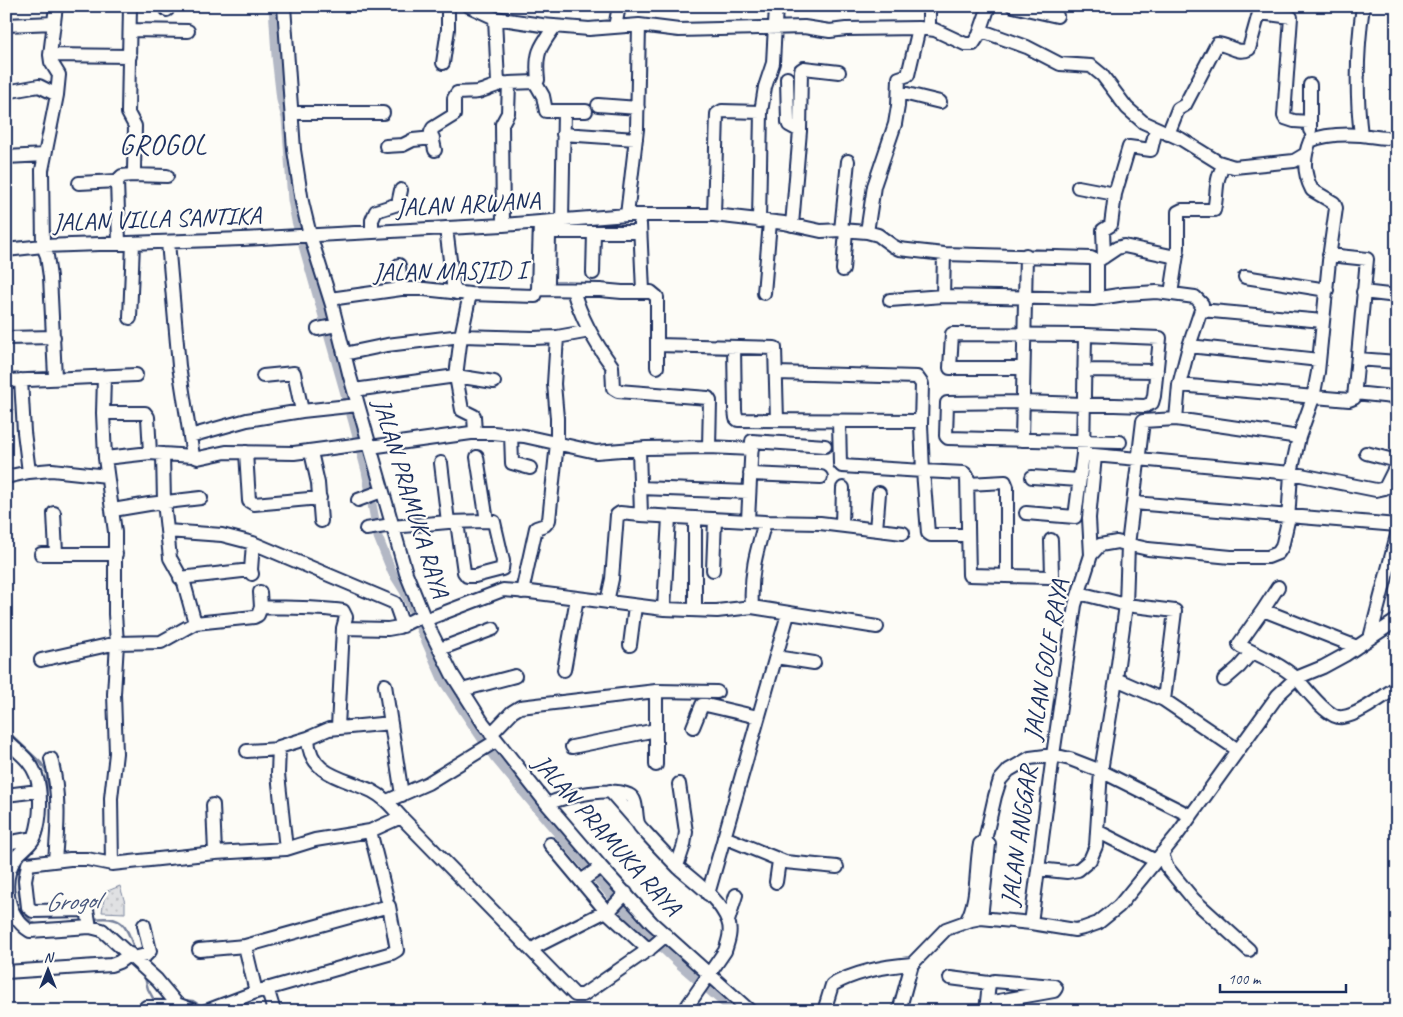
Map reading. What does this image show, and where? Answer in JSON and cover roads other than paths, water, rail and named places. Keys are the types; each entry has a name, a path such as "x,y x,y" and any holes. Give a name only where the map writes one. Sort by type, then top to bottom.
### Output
{"street":[{"path":"55,377 50,277 47,256 42,246 42,170 57,95 59,75 51,62 50,55 56,6"},
{"path":"130,6 131,30 127,105 128,113 135,126 134,170 132,175"},
{"name":"JALAN PRAMUKA RAYA","path":"284,6 294,150 300,183 302,236 330,299 327,327 344,354 354,390 351,406 364,444 371,495 381,527 406,573 423,617 490,743 547,804 590,874 624,895 657,943 701,985 750,1011"},
{"path":"443,63 448,29 448,6"},
{"path":"469,6 495,18 589,29 639,25 679,30 804,27 830,31 924,28 965,44 973,44 979,35 989,6"},
{"path":"615,27 619,6"},
{"path":"764,293 761,112 773,63 776,6"},
{"path":"867,232 874,186 895,124 900,78 907,77 908,75 924,28 929,6"},
{"path":"1013,6 1057,16"},
{"path":"1361,135 1359,118 1359,64 1360,23 1363,6"},
{"path":"1097,298 1103,230 1111,226 1115,194 1128,147 1152,149 1178,110 1186,104 1216,45 1220,44 1240,51 1249,49 1260,10 1291,17 1284,116 1294,122 1309,122"},
{"path":"495,18 508,113 502,124 503,225"},
{"path":"6,25 54,23"},
{"path":"627,214 638,108 639,25"},
{"path":"535,82 538,80 538,51 555,26"},
{"path":"131,30 188,31"},
{"path":"979,35 985,32 995,35 1027,47 1060,64 1091,66 1102,75 1127,108 1143,122 1181,139 1210,158 1234,167 1294,161 1304,155 1310,141 1310,85"},
{"path":"50,55 130,56"},
{"path":"792,225 800,131 802,69 839,72"},
{"path":"787,78 788,122 793,128 800,131"},
{"path":"386,146 403,145 413,140 434,144 431,132 433,128 454,116 454,98 457,93 478,92 504,83 535,82"},
{"path":"535,82 543,96 546,111 586,111"},
{"path":"6,92 39,86 57,95"},
{"path":"899,92 940,102"},
{"path":"598,105 638,108"},
{"path":"714,215 717,114 722,111 761,112"},
{"path":"562,221 564,112"},
{"path":"292,113 383,113"},
{"path":"563,134 636,139"},
{"path":"1310,141 1325,135 1361,135 1396,141"},
{"path":"6,157 45,155"},
{"name":"JALAN GOLF RAYA","path":"966,922 974,902 980,844 985,840 1000,780 1009,770 1030,758 1053,755 1076,605 1091,555 1100,545 1117,542 1148,549 1231,557 1268,557 1278,553 1282,547 1289,516 1291,473 1299,436 1313,398 1336,206 1312,190 1307,176 1304,155"},
{"path":"843,270 848,161"},
{"path":"1171,294 1179,235 1179,211 1214,210 1218,175 1225,164"},
{"path":"79,183 117,181 122,176 132,175 167,176"},
{"path":"117,181 120,243"},
{"path":"1078,187 1115,194"},
{"path":"372,231 372,220 376,211 398,204 401,190"},
{"name":"JALAN ARWANA","path":"302,236 540,223 627,214 714,215 792,225 821,231 867,232 878,235 899,249 944,254 1026,255 1100,259"},
{"path":"640,215 643,291 651,292 657,297 657,367"},
{"path":"540,223 543,286"},
{"path":"446,228 453,284 456,293"},
{"path":"593,273 594,232"},
{"path":"543,286 550,233 640,232"},
{"name":"JALAN VILLA SANTIKA","path":"6,250 42,246 302,236"},
{"path":"168,242 179,366 193,456"},
{"path":"130,318 133,243"},
{"path":"1100,259 1117,248 1124,246 1176,257"},
{"path":"943,296 944,254"},
{"path":"1022,440 1026,255"},
{"path":"1179,386 1313,398 1349,400 1354,398 1367,259 1329,255"},
{"path":"399,265 401,289"},
{"path":"1245,277 1327,290"},
{"name":"JALAN MASJID I","path":"330,299 401,289 530,297 537,294 543,286 573,290 643,291"},
{"path":"573,290 579,311 600,351 611,364 612,386 615,390 708,398 710,401 709,447"},
{"path":"1363,292 1397,296"},
{"path":"470,294 461,336 456,376 462,410 474,416 474,434"},
{"path":"890,300 943,296 1097,298 1126,294 1171,294 1195,297 1202,304 1179,386 1176,419"},
{"path":"1201,310 1323,321"},
{"path":"344,354 374,347 461,336 557,337 590,332"},
{"path":"1023,368 950,368 952,334 1084,335 1160,338 1154,396 1152,403 1145,406 1022,402 947,403 946,436 948,438 1120,442"},
{"path":"1084,335 1083,441 1089,455 1091,555"},
{"path":"6,338 54,337"},
{"path":"522,592 536,528 546,525 549,520 557,443 554,384 557,337"},
{"path":"657,345 775,348 777,420"},
{"path":"1189,346 1319,360"},
{"path":"734,347 736,418 750,420 918,422 921,424"},
{"path":"1358,359 1397,362"},
{"path":"1084,370 1157,371"},
{"path":"263,376 294,373 302,411"},
{"path":"777,373 917,376 922,384 921,424 928,533 931,535 968,535"},
{"path":"6,381 55,377 136,375"},
{"path":"354,390 456,376 494,382"},
{"path":"104,377 105,458 113,510 116,554 115,614 117,644 114,694 116,753 112,798 112,864"},
{"path":"21,380 24,432 29,472"},
{"path":"1355,393 1393,397"},
{"path":"190,436 248,420 302,411 351,406"},
{"path":"103,413 145,413 148,417 150,453"},
{"path":"1038,870 1067,872 1078,870 1090,860 1096,846 1101,771 1126,605 1128,545 1143,421 1176,419 1299,436"},
{"path":"839,421 840,464 842,466 964,473 967,476 969,575 1049,577 1052,575 1051,540"},
{"path":"105,458 150,453 198,458 226,452 310,452 364,444 474,434 511,434 596,452 646,448 709,447 752,449"},
{"path":"511,434 512,463 530,468"},
{"path":"748,520 752,441 825,446"},
{"path":"639,449 641,514"},
{"path":"246,452 249,501 254,504 320,498"},
{"path":"310,452 318,483 321,521"},
{"path":"1089,455 1291,473 1376,490 1385,488 1397,462 1366,453"},
{"path":"163,454 164,502 170,558 184,584 195,622"},
{"path":"1026,513 1076,517 1079,480 1089,455"},
{"path":"477,457 487,521"},
{"path":"381,527 453,522 494,522 503,561 502,569 475,576 467,576 464,572 453,522 441,463"},
{"path":"6,477 52,470 107,476"},
{"path":"750,474 821,477"},
{"path":"1032,477 1079,480"},
{"path":"968,484 1005,482 1007,487 1007,576"},
{"path":"640,488 749,492"},
{"path":"842,525 843,488"},
{"path":"876,530 879,493"},
{"path":"113,510 201,498"},
{"path":"1134,503 1397,525"},
{"path":"54,513 56,553"},
{"path":"607,602 612,579 617,515 620,513 842,525 903,532"},
{"path":"664,609 669,517"},
{"path":"695,518 695,610"},
{"path":"713,570 715,519"},
{"path":"752,607 752,570 766,522"},
{"path":"167,531 222,535 253,543 395,603 405,625"},
{"path":"1370,638 1397,535"},
{"path":"180,578 251,572 253,543"},
{"path":"41,554 116,554"},
{"path":"1278,586 1240,643 1240,646 1296,678 1334,716 1343,718 1358,712 1397,687"},
{"path":"344,628 388,629 405,625 423,617 504,590 664,609 717,611 752,607 877,627"},
{"path":"41,660 117,644 161,642 195,622 254,617 258,615 261,607 260,592"},
{"path":"1079,593 1126,605 1174,610 1176,613 1164,700"},
{"path":"564,670 577,598"},
{"path":"630,645 635,606"},
{"path":"261,607 305,609 318,607 343,611 346,617 338,727"},
{"path":"1263,610 1357,647"},
{"path":"708,894 788,614"},
{"path":"899,1011 912,964 946,929 981,918 1075,930 1098,923 1119,906 1159,857 1191,816 1278,695 1296,678 1323,668 1397,620"},
{"path":"440,649 492,629"},
{"path":"1224,680 1240,667 1252,652"},
{"path":"776,657 814,663"},
{"path":"462,690 515,676"},
{"path":"1116,679 1164,700 1238,750"},
{"path":"385,685 402,795"},
{"path":"656,691 656,765"},
{"path":"387,801 428,783 490,743 512,712 520,707 656,691 717,692"},
{"path":"693,727 702,705 758,717"},
{"path":"247,751 279,749 281,746 338,727 391,723"},
{"path":"572,747 656,730"},
{"path":"308,738 313,758 322,770 374,792 387,801 571,992 578,996 583,995 657,943 609,910 590,874 550,844"},
{"path":"8,745 28,759 36,775 41,804 34,838 12,864 9,875 7,891 12,912 23,926 30,931 90,922 132,956 178,1004 195,1011"},
{"path":"279,749 278,774 286,849"},
{"path":"1053,755 1070,759 1101,771 1191,816"},
{"name":"JALAN ANGGAR","path":"1031,923 1053,755"},
{"path":"51,759 57,786 55,860"},
{"path":"36,775 55,774"},
{"path":"677,866 686,832 679,784"},
{"path":"6,795 38,791"},
{"path":"547,804 557,800 610,791 621,792 634,798 638,823 658,847 708,894 728,921"},
{"path":"213,805 215,853"},
{"path":"90,922 87,910 33,912 28,908 25,880 28,864 55,860 86,859 112,864 215,853 286,849 315,840 370,831 401,817"},
{"path":"370,831 387,898"},
{"path":"1097,831 1159,857 1194,900 1249,950"},
{"path":"724,837 779,860 837,867"},
{"path":"6,843 34,838"},
{"name":"JALAN GOLF RAYA","path":"981,918 989,844 985,840"},
{"path":"776,882 779,860"},
{"path":"537,946 609,910 624,895"},
{"path":"684,1011 725,951 728,940 728,921 736,896"},
{"path":"199,950 245,946 389,906 397,950 392,953 262,990 214,1009"},
{"path":"6,972 110,965 132,956 146,955 150,951 144,925"},
{"path":"245,946 262,990 274,1011"},
{"path":"824,1011 832,985 842,980 891,966 912,964"},
{"path":"950,978 989,983 996,980 1054,986 1056,990 986,1007 989,983"},
{"path":"676,1011 701,985"},
{"path":"146,1006 166,1007 178,1004"}],"waterway":[{"path":"273,6 276,56 281,100 286,118 292,200 296,221 366,471 378,537 392,572 404,591 443,681 494,757 631,919 733,1011"},
{"name":"Grogol","path":"6,730 41,763 47,773 46,806"},
{"name":"Grogol","path":"37,925 23,911 19,895 18,874 22,861 32,852 40,840 44,821"},
{"name":"Grogol","path":"94,919 112,919 122,924 129,935 135,951"},
{"name":"Grogol","path":"69,922 86,920"},
{"name":"Grogol","path":"144,974 148,989 154,1000 168,1000"},
{"name":"Grogol","path":"181,1000 193,1001 204,1008"}],"district":[{"name":"GROGOL","path":"163,144"}]}
